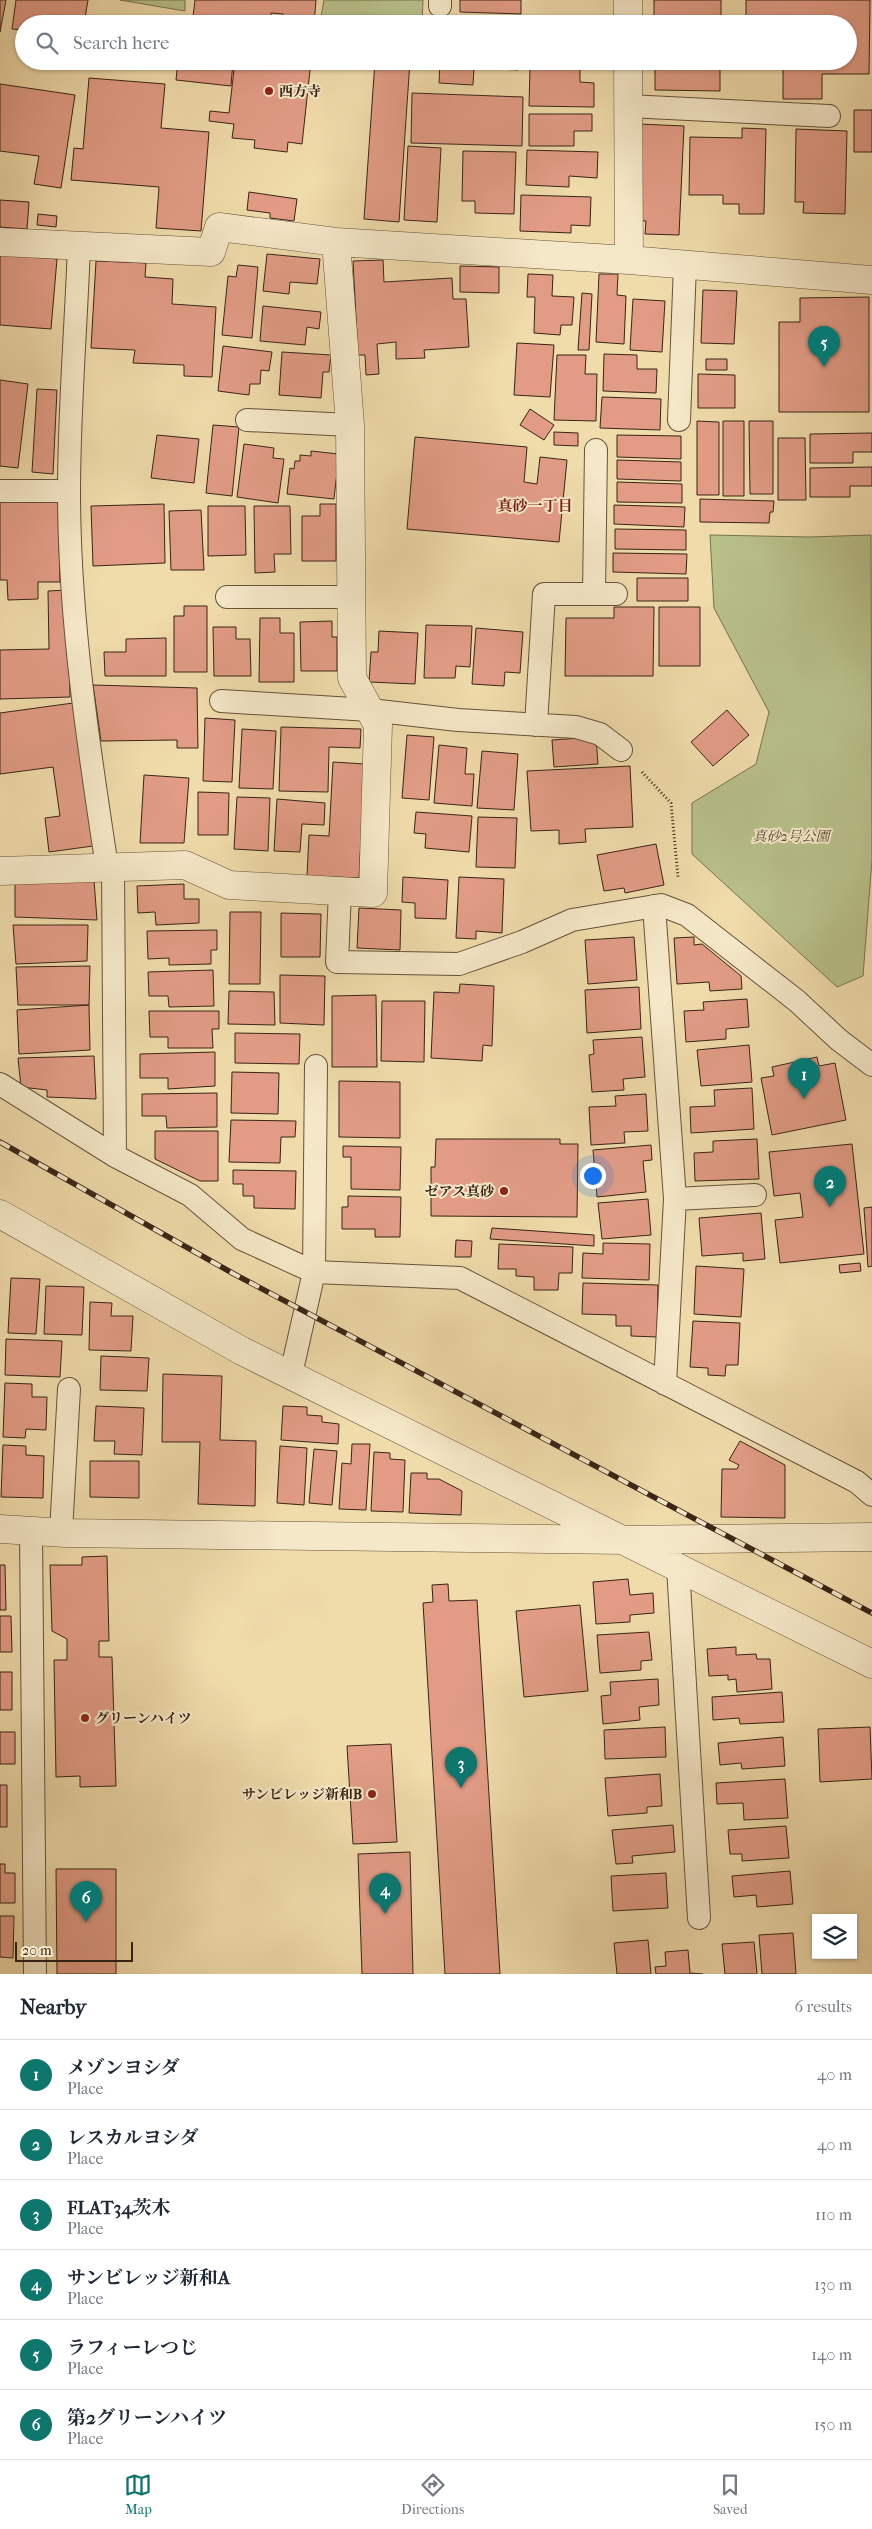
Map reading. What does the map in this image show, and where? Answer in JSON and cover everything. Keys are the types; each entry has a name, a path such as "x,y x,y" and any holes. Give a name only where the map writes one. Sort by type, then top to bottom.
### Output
{"street":[{"path":"628,0 628,15"},
{"path":"628,70 629,260"},
{"path":"0,242 211,252 219,227 336,242 629,260 872,280"},
{"path":"0,871 185,865 230,885 373,893 378,725 352,678 350,425 336,242"},
{"path":"0,1214 242,1351 872,1664"},
{"path":"0,1530 624,1540 872,1537"}],"lane":[{"path":"628,106 829,116"},
{"path":"79,246 69,491 81,697 110,867 115,1156"},
{"path":"679,420 684,265"},
{"path":"247,420 350,425"},
{"path":"536,725 544,594 605,594 596,450"},
{"path":"0,490 69,491"},
{"path":"227,597 351,597"},
{"path":"221,701 370,710 576,727 600,734 622,750"},
{"path":"340,892 337,962 459,964 522,942 572,920 661,904 682,913 797,1001 839,1040 872,1065"},
{"path":"654,906 675,1199 665,1384"},
{"path":"291,1374 314,1272 316,1066"},
{"path":"0,1084 115,1156 190,1195 242,1238 314,1272 460,1278 857,1482 872,1495"},
{"path":"675,1199 755,1195"},
{"path":"61,1532 69,1389"},
{"path":"31,1531 35,1974"},
{"path":"678,1567 699,1918"}],"path":[{"path":"622,750 670,803 682,913"}],"green space":[{"path":"120,0 185,0 185,11"},
{"path":"324,0 423,0 422,15 321,15"},
{"name":"真砂2号公園","path":"710,535 809,537 871,535 872,860 863,976 837,987 692,854 692,803 756,764 769,712 714,608"}],"building":[{"path":"0,0 6,0 0,32"},
{"path":"16,0 88,0 86,15 15,15 15,29 12,29"},
{"path":"195,0 316,0 315,15 271,13 271,15 193,15"},
{"path":"460,0 521,0 521,14 460,12"},
{"path":"654,0 721,0 721,15 654,15"},
{"path":"746,0 870,0 869,74 822,74 822,99 783,99 783,70 857,70 857,15 746,15"},
{"path":"177,70 232,70 231,86 176,80"},
{"path":"234,70 310,70 302,144 288,142 287,152 254,148 255,140 232,138 234,124 209,121 210,111 229,113"},
{"path":"374,70 409,70 399,222 364,219"},
{"path":"440,70 474,70 473,85 439,83"},
{"path":"530,70 580,70 580,82 594,83 594,107 529,106"},
{"path":"655,70 720,70 720,91 655,90"},
{"path":"89,78 165,84 161,128 209,132 201,231 156,228 159,187 71,180 74,148 83,149"},
{"path":"0,84 75,95 61,188 34,184 39,156 0,151"},
{"path":"412,93 523,97 522,146 411,143"},
{"path":"854,110 872,110 872,152 854,152"},
{"path":"529,114 592,114 592,131 574,131 574,146 529,146"},
{"path":"639,124 684,126 679,235 645,234 646,221 634,220"},
{"path":"742,128 766,129 764,214 739,214 739,204 723,204 723,195 689,195 690,137 742,138"},
{"path":"796,129 847,131 845,214 803,213 804,202 795,202"},
{"path":"408,146 441,148 437,222 404,220"},
{"path":"527,150 598,152 597,178 569,176 569,187 526,185"},
{"path":"463,151 516,152 514,214 475,213 475,201 462,201"},
{"path":"249,192 297,199 294,221 270,218 270,213 247,210"},
{"path":"521,195 591,197 590,226 571,225 571,233 520,231"},
{"path":"0,200 29,202 27,229 0,227"},
{"path":"38,214 57,216 56,227 37,225"},
{"path":"0,254 57,259 51,329 0,325"},
{"path":"267,254 320,259 317,284 290,282 289,294 263,291"},
{"path":"383,260 384,282 452,278 453,299 466,299 469,347 424,350 425,358 396,359 396,342 377,344 379,374 366,375 365,355 358,355 353,261"},
{"path":"96,261 146,263 145,277 173,279 172,304 216,307 212,377 184,376 184,365 133,363 135,350 91,348"},
{"path":"238,265 258,267 252,338 222,335 228,276 236,277"},
{"path":"460,266 499,267 499,293 460,292"},
{"path":"528,274 553,275 552,296 574,297 572,325 561,325 560,335 534,333 535,297 527,297"},
{"path":"599,274 618,274 617,295 626,296 624,344 596,342"},
{"path":"703,290 737,291 734,344 701,343"},
{"path":"582,293 592,294 589,350 578,350"},
{"path":"869,297 869,412 779,412 779,322 800,322 800,298"},
{"path":"633,299 665,301 662,352 630,350"},
{"path":"263,306 321,312 319,329 307,327 305,345 260,341"},
{"path":"517,343 554,345 550,397 514,395"},
{"path":"223,346 272,352 269,371 261,370 260,384 250,384 249,395 218,391"},
{"path":"282,352 331,355 329,372 323,372 321,398 279,395"},
{"path":"604,354 637,355 637,369 657,369 656,393 603,391"},
{"path":"557,355 586,355 585,374 597,374 596,421 554,420"},
{"path":"706,359 727,359 727,370 706,370"},
{"path":"698,374 735,375 735,408 698,408"},
{"path":"0,380 28,384 18,468 0,466"},
{"path":"37,389 57,390 53,474 32,472"},
{"path":"602,397 661,399 660,430 600,428"},
{"path":"530,409 554,425 544,440 520,425"},
{"path":"697,421 719,422 719,495 697,495"},
{"path":"723,421 744,421 744,496 723,496"},
{"path":"749,421 773,421 773,494 750,494"},
{"path":"213,425 239,427 232,496 206,493"},
{"path":"554,432 578,433 578,446 554,445"},
{"path":"872,433 872,452 853,452 853,463 810,463 810,434"},
{"path":"157,435 199,439 194,483 151,478"},
{"path":"617,435 681,436 681,459 617,457"},
{"path":"415,437 527,447 524,482 537,484 540,457 567,460 559,542 407,529"},
{"path":"778,438 805,438 806,500 778,500"},
{"path":"244,444 274,448 273,458 284,459 278,503 237,497"},
{"path":"311,451 339,454 334,499 287,494 290,468 294,469 295,461 300,461 300,455 311,456"},
{"path":"617,460 681,462 681,481 617,479"},
{"path":"872,467 872,486 850,486 850,497 810,497 810,468"},
{"path":"617,482 682,484 682,503 617,502"},
{"path":"58,498 60,582 38,582 38,599 8,600 7,580 0,580 0,499"},
{"path":"700,499 774,501 773,512 770,512 769,523 700,522"},
{"path":"164,504 165,563 93,566 91,506"},
{"path":"320,504 336,504 336,561 302,561 302,516 320,516"},
{"path":"614,505 685,507 684,527 614,524"},
{"path":"208,506 245,506 246,555 208,556"},
{"path":"254,506 290,506 291,554 274,554 275,572 255,573"},
{"path":"201,510 204,570 171,570 169,511"},
{"path":"615,529 686,530 686,550 615,549"},
{"path":"613,553 687,554 686,574 613,572"},
{"path":"637,578 688,578 688,601 637,601"},
{"path":"67,590 70,697 0,699 0,650 49,649 48,591"},
{"path":"184,606 207,606 207,672 174,672 174,616 184,616"},
{"path":"614,607 654,607 653,676 565,676 566,618 614,618"},
{"path":"659,607 700,607 700,666 659,666"},
{"path":"260,618 280,618 280,633 294,633 294,682 259,682"},
{"path":"332,621 332,637 337,637 337,671 301,671 300,622"},
{"path":"426,625 472,626 470,667 456,666 455,678 424,678"},
{"path":"213,627 236,627 236,639 250,639 251,676 214,676"},
{"path":"476,628 523,632 520,673 505,672 504,686 472,684"},
{"path":"379,631 418,633 415,684 369,682 371,652 378,652"},
{"path":"166,638 166,676 105,676 104,652 126,652 126,639"},
{"path":"93,685 197,688 198,748 177,748 177,740 101,741"},
{"path":"73,703 93,846 49,852 45,818 60,816 53,767 0,774 0,713"},
{"path":"727,710 749,735 713,766 691,742"},
{"path":"205,718 235,720 232,782 203,781"},
{"path":"281,727 361,729 360,748 329,747 328,792 279,791"},
{"path":"242,729 276,731 273,789 239,788"},
{"path":"407,735 434,737 429,800 402,798"},
{"path":"596,737 598,764 554,767 552,740"},
{"path":"439,745 467,748 465,774 474,774 472,806 434,803"},
{"path":"482,751 518,754 514,810 477,808"},
{"path":"333,762 365,764 359,878 307,876 309,835 329,836"},
{"path":"630,766 633,827 585,829 586,842 559,844 559,830 531,831 527,771"},
{"path":"144,775 189,778 184,843 140,843"},
{"path":"198,792 229,793 228,835 198,835"},
{"path":"237,797 270,798 268,851 234,849"},
{"path":"277,799 325,803 324,825 302,824 300,852 274,851"},
{"path":"416,812 472,816 469,852 425,848 426,834 414,833"},
{"path":"478,817 517,818 515,868 476,867"},
{"path":"656,844 664,885 625,893 624,888 604,891 597,855"},
{"path":"403,877 448,880 446,919 415,918 415,903 402,902"},
{"path":"459,877 504,879 502,933 476,931 476,939 456,938"},
{"path":"94,880 97,920 15,917 15,882"},
{"path":"184,884 184,899 199,899 199,923 156,925 155,912 138,913 137,886"},
{"path":"359,908 401,910 400,950 357,948"},
{"path":"230,912 261,912 260,984 229,984"},
{"path":"281,913 321,914 320,957 281,957"},
{"path":"13,925 88,925 87,961 16,964"},
{"path":"217,930 217,950 211,950 211,964 169,965 169,958 148,959 147,931"},
{"path":"634,937 637,980 588,984 585,940"},
{"path":"694,937 694,945 702,944 741,976 742,989 710,991 709,982 677,984 674,938"},
{"path":"90,966 89,1005 18,1005 16,967"},
{"path":"213,970 214,1006 169,1007 168,996 149,996 148,972"},
{"path":"280,975 325,976 324,1025 280,1023"},
{"path":"460,984 494,986 492,1046 483,1045 482,1061 431,1058 434,992 459,993"},
{"path":"639,987 641,1029 587,1033 585,990"},
{"path":"229,991 274,992 275,1025 228,1024"},
{"path":"376,995 377,1067 332,1067 332,996"},
{"path":"747,999 749,1027 726,1029 726,1039 686,1042 684,1011 704,1010 703,1002"},
{"path":"382,1001 425,1001 424,1062 381,1061"},
{"path":"89,1005 90,1050 19,1054 17,1010"},
{"path":"149,1011 219,1011 219,1029 212,1029 213,1048 168,1048 168,1037 150,1037"},
{"path":"235,1033 300,1034 299,1064 235,1063"},
{"path":"642,1037 645,1077 623,1079 624,1090 592,1092 589,1055 594,1054 593,1040"},
{"path":"749,1045 752,1082 701,1086 697,1050"},
{"path":"215,1052 215,1086 168,1089 168,1078 140,1078 140,1054"},
{"path":"94,1056 96,1099 47,1097 47,1090 21,1087 18,1058"},
{"path":"817,1057 819,1066 835,1063 846,1120 772,1135 761,1078 774,1076 772,1067"},
{"path":"232,1072 279,1073 278,1114 231,1113"},
{"path":"339,1081 400,1082 400,1138 339,1137"},
{"path":"752,1088 754,1129 691,1133 690,1107 715,1106 714,1090"},
{"path":"217,1093 217,1127 167,1128 166,1116 142,1116 142,1094"},
{"path":"646,1094 648,1131 624,1132 625,1143 591,1145 589,1107 616,1106 615,1096"},
{"path":"231,1120 296,1121 295,1137 281,1137 280,1163 229,1162"},
{"path":"155,1131 218,1131 218,1181 200,1181 155,1159"},
{"name":"ゼアス真砂","path":"436,1139 560,1139 560,1144 578,1144 577,1217 431,1216 431,1167 435,1167"},
{"path":"757,1139 759,1179 695,1181 694,1153 713,1152 713,1141"},
{"path":"852,1144 864,1254 780,1263 775,1220 803,1217 800,1193 774,1196 769,1152"},
{"path":"651,1145 652,1160 643,1161 646,1192 597,1197 593,1150"},
{"path":"343,1146 401,1147 400,1190 351,1189 351,1157 343,1157"},
{"path":"233,1170 296,1171 295,1209 254,1208 254,1196 243,1196 243,1184 233,1184"},
{"path":"348,1196 401,1197 400,1237 375,1237 375,1229 342,1229 342,1207 348,1207"},
{"path":"648,1199 651,1235 602,1239 598,1203"},
{"path":"872,1207 872,1266 868,1267 864,1208"},
{"path":"761,1213 765,1259 743,1261 743,1253 702,1256 699,1218"},
{"path":"492,1228 594,1235 594,1246 490,1239"},
{"path":"456,1240 472,1241 471,1257 455,1257"},
{"path":"603,1243 650,1244 649,1280 582,1278 583,1253 603,1254"},
{"path":"499,1244 573,1247 572,1273 559,1273 558,1290 534,1290 534,1277 516,1276 516,1269 498,1269"},
{"path":"860,1263 861,1271 840,1273 839,1265"},
{"path":"696,1266 744,1269 741,1317 694,1314"},
{"path":"11,1278 40,1279 36,1334 8,1333"},
{"path":"583,1283 658,1285 657,1337 631,1336 631,1326 616,1326 616,1315 582,1314"},
{"path":"46,1286 84,1287 82,1335 44,1334"},
{"path":"90,1302 112,1303 111,1316 133,1316 131,1351 89,1350"},
{"path":"693,1321 740,1323 738,1365 726,1365 725,1376 708,1375 708,1368 690,1367"},
{"path":"6,1339 62,1341 60,1377 5,1375"},
{"path":"101,1356 149,1358 147,1391 100,1390"},
{"path":"163,1374 222,1376 220,1440 256,1441 255,1506 198,1504 200,1442 162,1442"},
{"path":"5,1383 32,1384 32,1397 47,1397 46,1430 26,1429 25,1438 3,1437"},
{"path":"96,1406 144,1408 142,1455 114,1454 115,1441 94,1441"},
{"path":"283,1406 307,1407 307,1415 322,1416 322,1422 339,1424 338,1444 281,1440"},
{"path":"740,1441 785,1465 785,1518 721,1517 722,1469 737,1469 739,1465 729,1460"},
{"path":"352,1444 370,1444 366,1510 339,1509 342,1463 351,1464"},
{"path":"3,1445 26,1446 26,1455 44,1456 43,1498 1,1497"},
{"path":"280,1446 307,1448 304,1505 277,1503"},
{"path":"314,1449 337,1451 332,1505 309,1503"},
{"path":"374,1452 390,1453 390,1459 405,1460 403,1512 371,1511"},
{"path":"90,1461 139,1461 139,1498 90,1497"},
{"path":"411,1473 427,1473 427,1479 439,1479 462,1491 461,1515 409,1513"},
{"name":"グリーンハイツ","path":"107,1556 109,1641 99,1641 99,1657 112,1657 116,1786 80,1787 80,1776 56,1777 54,1660 67,1660 67,1639 52,1631 50,1565 82,1565 82,1557"},
{"path":"0,1565 5,1565 6,1610 0,1610"},
{"path":"628,1579 630,1595 653,1593 654,1613 630,1615 630,1622 596,1624 593,1582"},
{"path":"448,1584 449,1601 477,1600 500,1974 445,1974 423,1603 433,1602 432,1585"},
{"path":"580,1605 588,1691 524,1697 516,1611"},
{"path":"0,1616 11,1616 12,1652 0,1652"},
{"path":"649,1632 652,1660 641,1661 641,1670 600,1673 597,1635"},
{"path":"736,1647 736,1655 756,1654 757,1659 770,1659 772,1689 737,1692 736,1679 728,1680 728,1675 709,1676 707,1649"},
{"path":"0,1672 12,1672 12,1710 0,1710"},
{"path":"658,1679 659,1705 639,1707 640,1720 603,1724 601,1696 611,1695 610,1682"},
{"path":"782,1692 784,1722 740,1724 739,1718 713,1720 712,1697"},
{"path":"665,1727 666,1757 605,1759 604,1730"},
{"path":"870,1727 872,1779 820,1782 818,1729"},
{"path":"0,1732 15,1732 15,1764 0,1764"},
{"path":"783,1737 785,1766 742,1769 741,1763 720,1765 718,1743"},
{"name":"サンビレッジ新和B","path":"391,1744 397,1842 353,1844 347,1746"},
{"path":"660,1774 662,1806 647,1807 647,1813 608,1816 605,1778"},
{"path":"785,1779 788,1818 744,1820 743,1803 717,1804 716,1783"},
{"path":"0,1785 7,1785 7,1827 0,1827"},
{"path":"673,1825 675,1852 632,1856 633,1863 616,1864 612,1830"},
{"path":"786,1826 789,1858 742,1861 742,1854 730,1854 728,1830"},
{"path":"410,1852 413,1974 362,1974 358,1854"},
{"path":"0,1864 5,1864 5,1873 15,1873 15,1903 0,1903"},
{"path":"56,1869 116,1869 116,1974 57,1974"},
{"path":"790,1871 793,1904 757,1907 756,1895 734,1897 732,1876"},
{"path":"666,1873 668,1908 613,1911 611,1876"},
{"path":"0,1916 14,1916 13,1958 0,1957"},
{"path":"793,1933 796,1974 762,1974 759,1935"},
{"path":"648,1940 651,1974 617,1974 614,1943"},
{"path":"754,1942 757,1974 725,1974 722,1944"},
{"path":"688,1950 690,1973 703,1974 656,1974 655,1967 666,1966 665,1952"}],"railway":[{"path":"0,1142 234,1274 872,1613"}],"place":[{"name":"西方寺","path":"269,91"},
{"name":"ラフィーレつじ","path":"824,367"},
{"name":"メゾンヨシダ","path":"804,1099"},
{"name":"ゼアス真砂","path":"504,1191"},
{"name":"レスカルヨシダ","path":"830,1207"},
{"name":"グリーンハイツ","path":"85,1718"},
{"name":"FLAT34茨木","path":"461,1788"},
{"name":"サンビレッジ新和B","path":"372,1794"},
{"name":"サンビレッジ新和A","path":"385,1914"},
{"name":"第2グリーンハイツ","path":"86,1922"}],"district":[{"name":"真砂一丁目","path":"535,506"}]}
